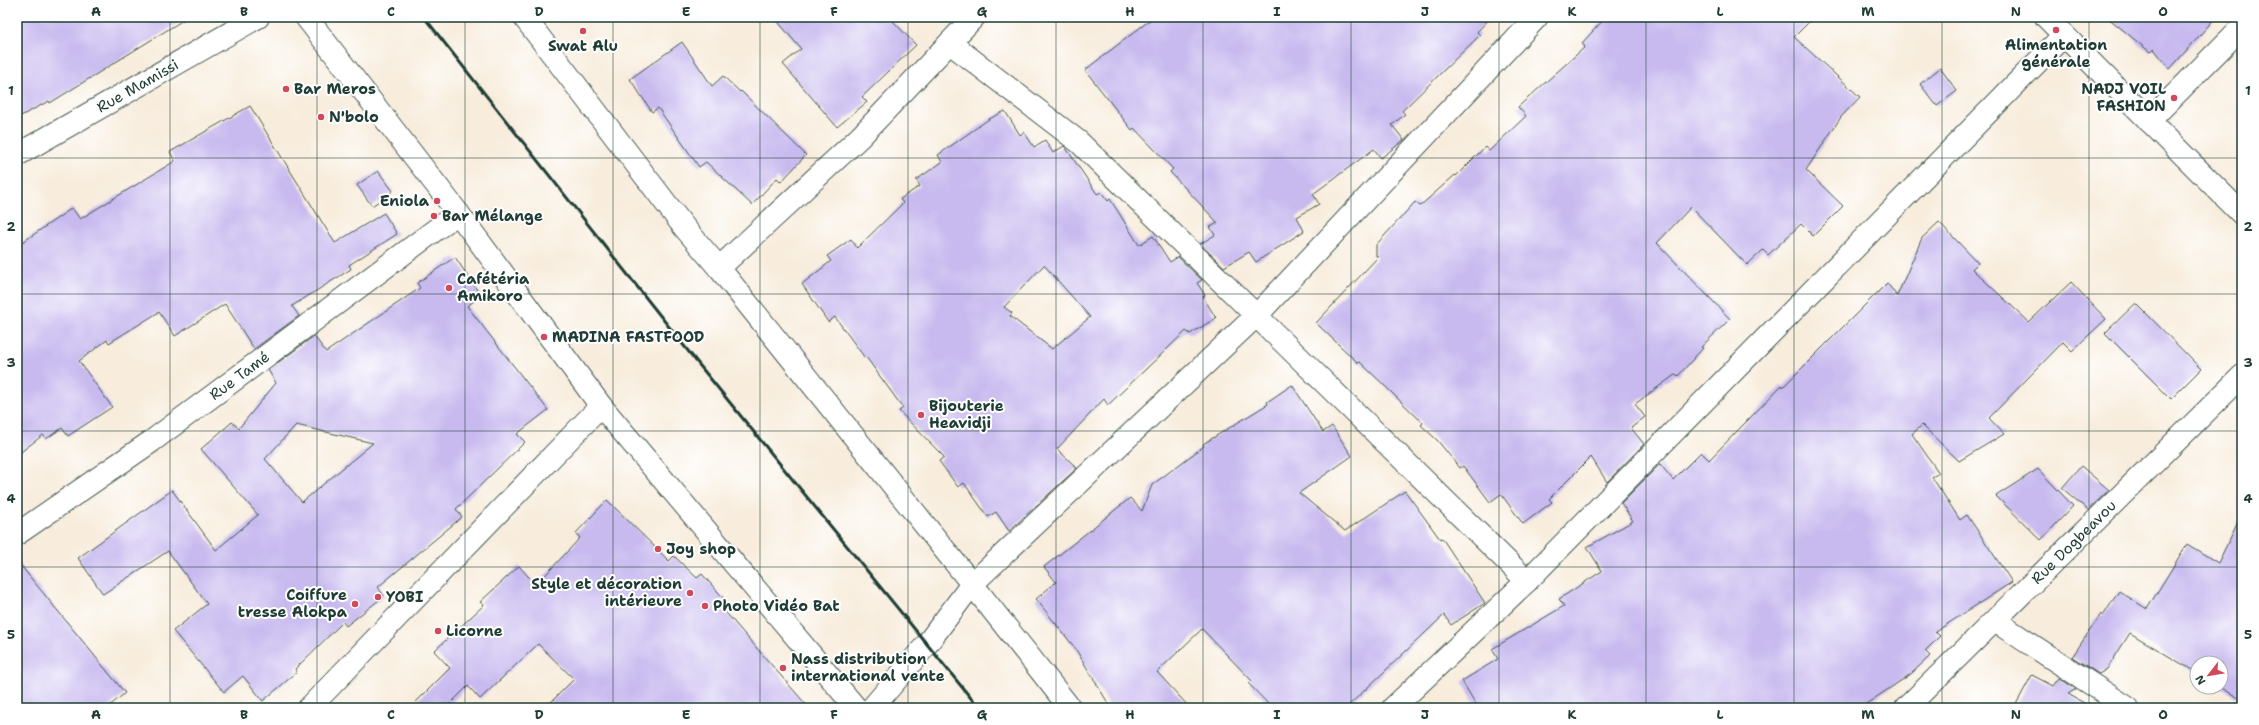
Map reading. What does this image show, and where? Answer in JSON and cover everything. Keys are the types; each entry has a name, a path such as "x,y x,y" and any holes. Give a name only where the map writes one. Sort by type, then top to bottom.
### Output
{"street":[{"name":"Rue Mamissi","path":"17,155 258,17"},
{"path":"306,17 458,213 601,406 856,708"},
{"path":"524,17 684,227 719,268 1070,708"},
{"path":"719,268 860,137 974,17"},
{"path":"872,708 927,644 972,584 1257,315 1537,17"},
{"path":"2046,17 2242,214"},
{"path":"2148,121 2242,27"},
{"path":"1393,708 1527,581 2064,34"},
{"path":"950,44 1078,142 1257,315 1527,581"},
{"name":"Rue Tamé","path":"17,534 152,441 458,213"},
{"name":"Rue Dogbeavou","path":"1906,708 2242,376"},
{"path":"310,708 601,406"},
{"path":"1995,621 2128,708"}],"building":[{"path":"17,17 188,17 50,103 49,101 17,118"},
{"path":"774,17 889,17 916,45 862,97 867,102 837,127 783,64 801,49"},
{"path":"1154,17 1491,17 1477,32 1480,35 1402,111 1405,114 1392,125 1404,140 1381,158 1374,149 1313,194 1319,204 1297,217 1304,231 1256,262 1249,252 1224,267 1200,244 1215,235 1210,227 1218,223 1170,172 1173,169 1134,128 1132,130 1085,70"},
{"path":"1606,17 1814,17 1794,37 1860,97 1841,117 1806,170 1843,206 1813,236 1801,224 1768,255 1763,250 1747,265 1691,207 1657,243 1730,319 1701,347 1703,348 1678,376 1676,374 1635,404 1645,417 1631,428 1644,444 1607,482 1591,457 1549,499 1552,502 1523,524 1501,494 1490,502 1463,466 1460,468 1437,440 1421,425 1423,423 1360,362 1358,363 1316,323 1378,257 1376,256 1376,245 1415,202 1420,206 1455,175 1456,176 1485,147 1489,151 1526,116 1518,107 1585,47 1582,43"},
{"path":"2107,17 2216,17 2170,69 2154,49 2150,52"},
{"path":"682,42 712,86 723,76 740,92 741,91 806,155 781,182 777,178 752,205 706,162 699,167 658,108 652,112 630,79"},
{"path":"1940,68 1957,91 1937,106 1920,84"},
{"path":"250,106 335,243 384,213 397,234 349,265 351,269 292,306 299,316 254,349 225,304 175,336 159,312 109,343 107,340 79,361 112,407 68,436 62,428 46,439 43,435 17,455 17,246 72,208 80,219 175,161 170,152"},
{"path":"1005,111 1020,135 1024,132 1034,147 1045,140 1053,153 1064,146 1097,194 1101,192 1108,201 1110,199 1139,245 1153,236 1170,262 1178,257 1202,280 1197,283 1205,295 1203,297 1216,318 1190,334 1186,331 1108,405 1104,399 1057,449 1077,468 1009,531 996,512 988,517 964,483 958,487 939,461 944,457 899,411 903,408 866,357 865,358 835,317 828,322 802,284 831,261 827,256 851,239 857,248 903,203 900,199 920,186 916,180 942,162 938,155 989,119","holes":["1044,265 1090,317 1052,349 1010,316 1012,313 1004,307"]},
{"path":"378,171 393,191 372,206 357,185"},
{"path":"1939,222 1978,263 1972,269 2029,322 2071,282 2106,319 2072,351 2063,342 1989,418 2004,434 1959,461 1922,425 1912,434 1939,473 1932,477 1960,520 1967,515 2012,582 1935,632 1940,636 1925,651 1930,656 1911,674 1860,708 1478,708 1462,681 1498,659 1492,649 1564,606 1559,599 1602,571 1587,547 1633,521 1621,503 1660,464 1673,480 1701,452 1709,460 1782,385 1783,387 1887,283 1897,296 1922,238"},
{"path":"455,257 481,296 467,306 548,410 517,434 525,442 456,509 462,517 378,587 384,596 346,626 343,622 295,669 297,672 263,701 243,676 224,692 173,631 207,604 168,551 103,594 78,558 172,490 216,550 258,515 201,449 232,422 239,428 276,383 268,370 314,336 326,352 420,288 417,283","holes":["296,425 373,443 302,502 265,459"]},
{"path":"2136,303 2201,369 2171,399 2105,333"},
{"path":"1292,385 1323,432 1332,426 1352,456 1299,493 1345,531 1405,491 1440,539 1442,538 1485,603 1451,625 1444,615 1346,708 1272,708 1249,684 1252,681 1202,629 1157,672 1190,708 1111,708 1075,648 1036,599 1056,582 1044,567 1130,498 1142,511 1152,485 1204,446 1203,444 1268,404 1267,402"},
{"path":"2081,466 2109,490 2088,510 2062,488"},
{"path":"2038,469 2073,506 2041,540 1996,496"},
{"path":"607,500 669,561 674,556 697,578 702,574 727,602 721,607 809,708 545,708 574,679 538,644 480,699 468,686 446,708 410,708 450,668 434,651 484,605 480,602 519,566 536,585 580,538 576,533"},
{"path":"2242,514 2242,700 2229,692 2229,655 2189,655 2189,668 2130,633 2107,669 2099,674 2072,657 2101,614 2103,616 2119,591 2147,609 2187,544 2218,563"},
{"path":"17,561 125,693 107,708 17,708"},
{"path":"2032,675 2053,686 2059,678 2076,689 2068,694 2093,708 2014,708"}],"railway":[{"path":"424,17 696,361 979,708"}],"place":[{"name":"Alimentation générale","path":"2056,30"},
{"name":"Swat Alu","path":"583,31"},
{"name":"Bar Meros","path":"286,89"},
{"name":"NADJ VOIL FASHION","path":"2174,98"},
{"name":"N'bolo","path":"321,117"},
{"name":"Eniola","path":"437,201"},
{"name":"Bar Mélange","path":"434,216"},
{"name":"Cafétéria Amikoro","path":"449,288"},
{"name":"MADINA FASTFOOD","path":"544,337"},
{"name":"Bijouterie Heavidji","path":"921,415"},
{"name":"Joy shop","path":"658,549"},
{"name":"Style et décoration intérieure","path":"690,593"},
{"name":"YOBI","path":"378,597"},
{"name":"Coiffure tresse Alokpa","path":"355,604"},
{"name":"Photo Vidéo Bat","path":"705,606"},
{"name":"Licorne","path":"438,631"},
{"name":"Nass distribution international vente","path":"783,668"}]}
